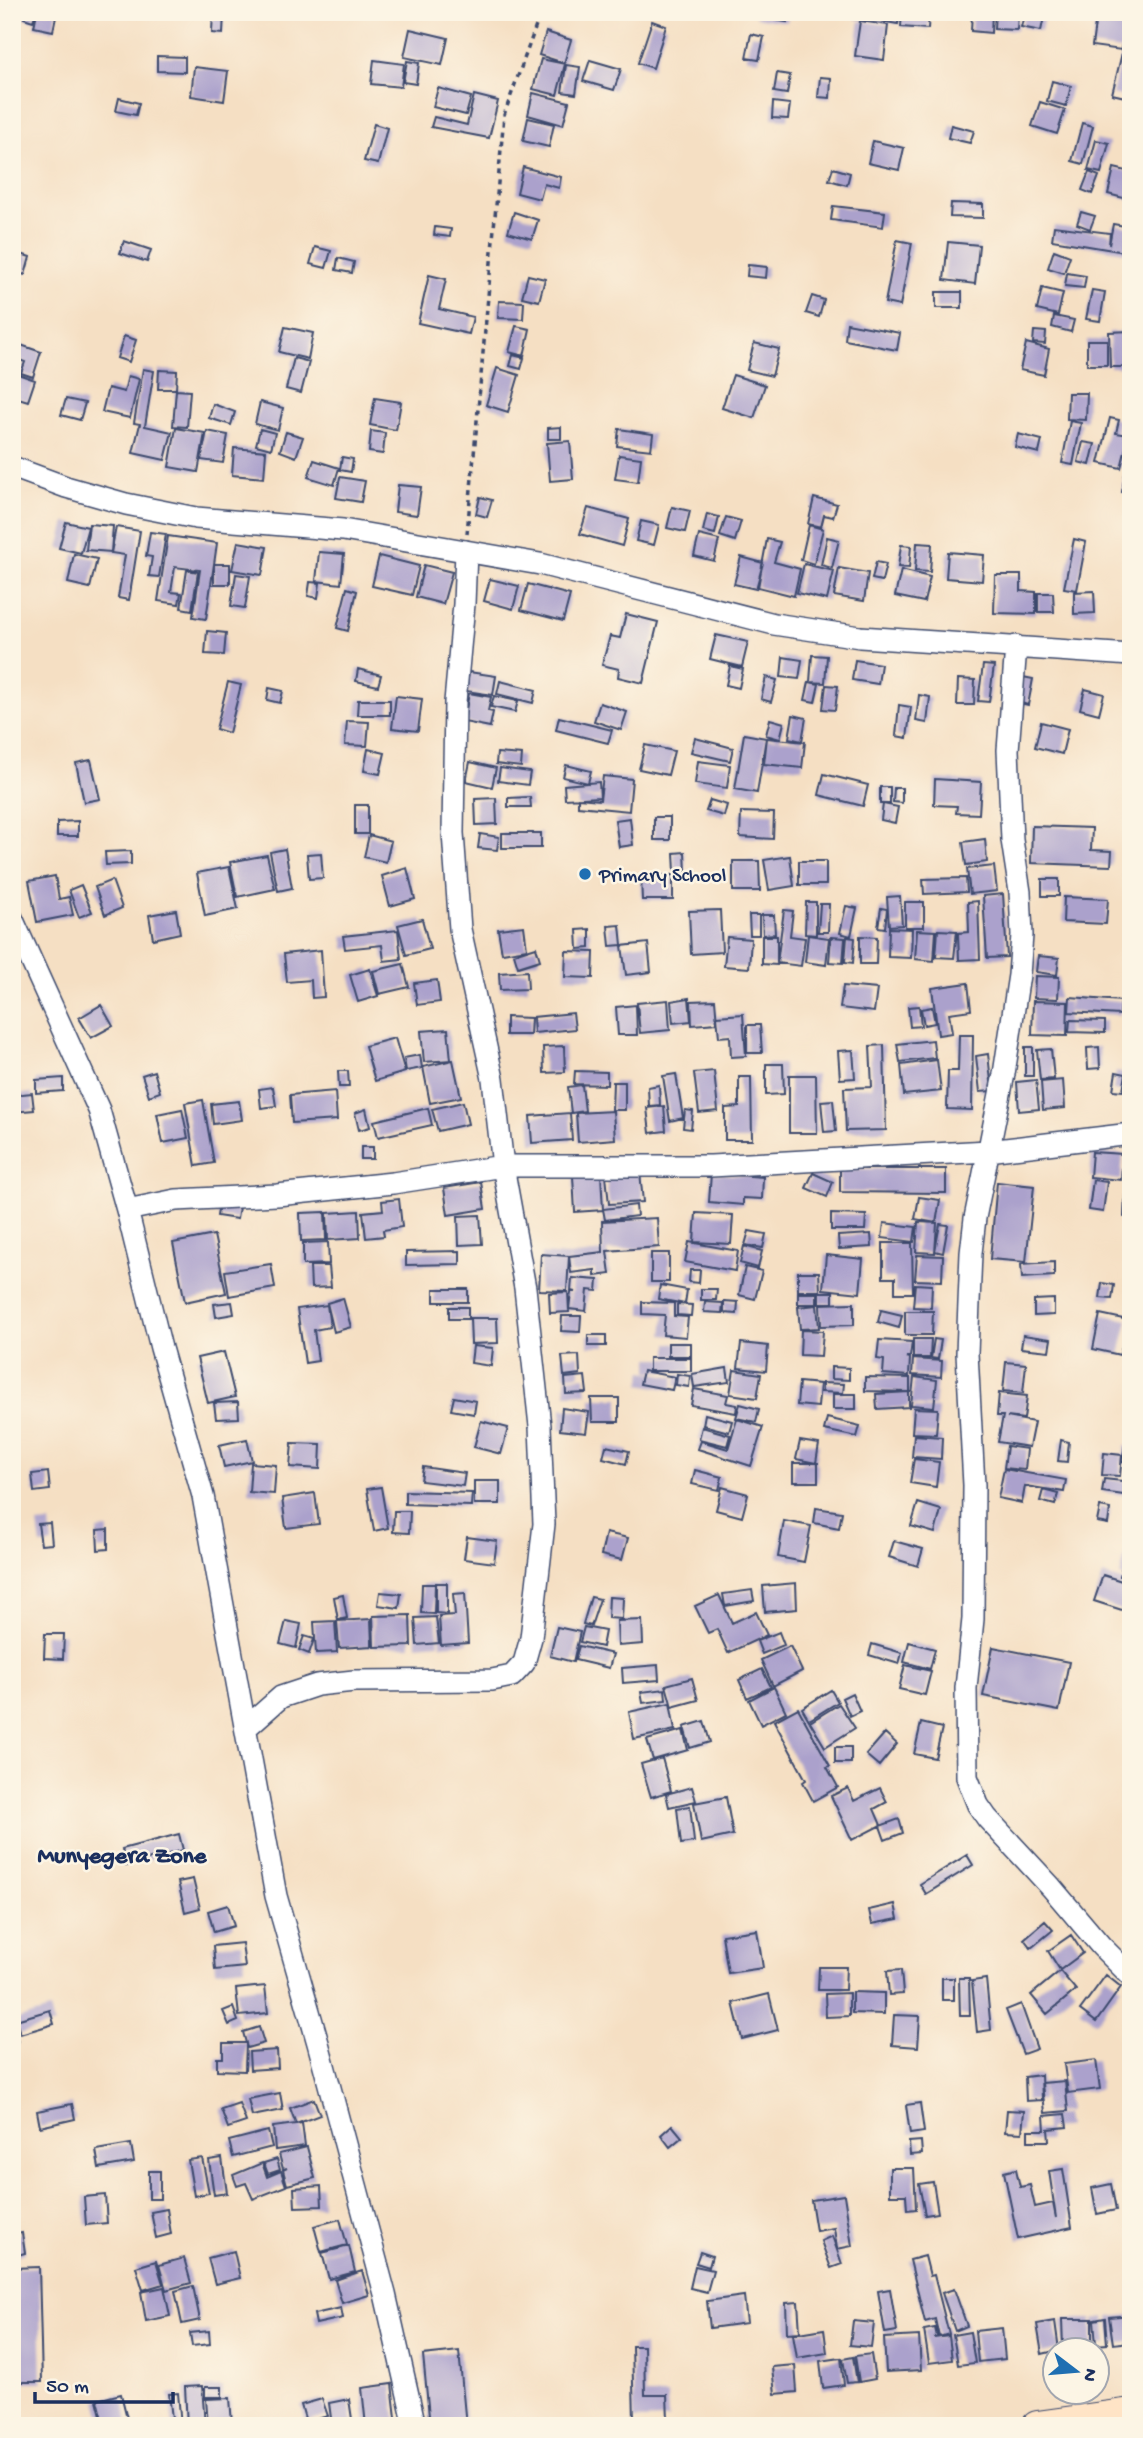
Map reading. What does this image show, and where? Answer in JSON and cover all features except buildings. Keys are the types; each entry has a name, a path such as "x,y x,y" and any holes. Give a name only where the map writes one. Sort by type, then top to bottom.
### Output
{"main road":[{"path":"1037,2426 1131,2413"}],"street":[{"path":"12,467 126,503 196,518 343,530 540,564 774,624 860,637 1131,655"},
{"path":"247,1727 281,1697 317,1685 492,1680 512,1676 524,1663 531,1639 544,1524 540,1426 525,1288 503,1166 493,1079 460,929 453,833 455,702 466,551"},
{"path":"1016,646 1008,750 1012,840 1020,892 1022,934 1019,975 1004,1074 975,1217 967,1353 974,1499 973,1619 966,1688 967,1777 978,1805 987,1818 1131,1976"},
{"path":"12,918 99,1110 127,1210 161,1348 202,1496 247,1727 276,1896 385,2294 415,2426"},
{"path":"127,1210 176,1200 277,1195 393,1183 503,1166 710,1166 988,1151 1131,1135"}],"path":[{"path":"466,551 504,115 541,12"}],"place":[{"name":"Primary School","path":"585,874"}],"district":[{"name":"Munyegera Zone","path":"122,1854"}]}
